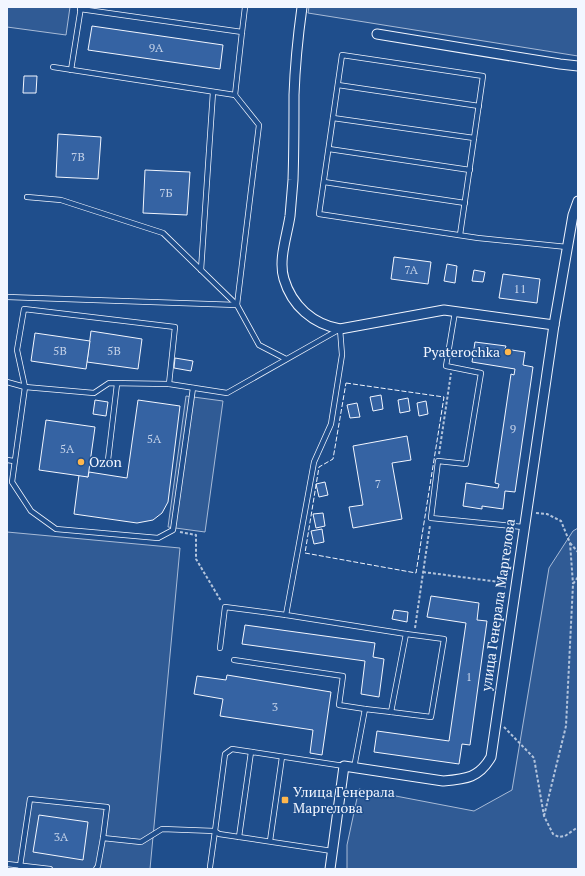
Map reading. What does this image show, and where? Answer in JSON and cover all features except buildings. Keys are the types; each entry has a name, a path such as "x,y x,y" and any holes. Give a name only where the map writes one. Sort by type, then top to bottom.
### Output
{"street":[{"path":"302,7 297,45 294,93 293,179 290,215 282,261 284,278 291,297 302,310 311,317 328,326 340,328 444,310 554,324"},
{"path":"378,34 578,66"},
{"name":"улица Генерала Маргелова","path":"344,766 443,781 459,780 474,775 485,767 491,757 523,527 554,324 573,215 578,201"},
{"path":"330,869 344,766"}],"lane":[{"path":"235,95 245,7"},
{"path":"71,70 80,8 242,32"},
{"path":"460,235 483,76 342,55 319,214 460,235 567,247"},
{"path":"53,68 235,95 259,125 237,306"},
{"path":"338,85 479,106"},
{"path":"201,270 213,92"},
{"path":"333,118 474,138"},
{"path":"329,149 470,170"},
{"path":"324,182 465,203"},
{"path":"27,197 61,200 163,233 237,306 259,345 286,359"},
{"path":"7,297 237,306"},
{"path":"169,384 175,327 24,309 17,350 24,387 12,482 31,511 56,529 158,538 173,530 193,388"},
{"path":"455,312 446,366 481,373 466,464 438,461 431,518 523,527"},
{"path":"7,382 24,387 94,393 108,383 169,384 227,393 340,328 342,355 331,424 314,462 286,615"},
{"path":"108,460 117,384"},
{"path":"7,460 14,461"},
{"path":"220,648 225,607 444,639 431,717 339,705 343,676 234,660"},
{"path":"391,712 406,634"},
{"path":"354,768 365,709"},
{"path":"210,867 225,754 232,749 344,766"},
{"path":"239,837 251,752"},
{"path":"270,841 282,756"},
{"path":"20,866 30,799 107,807 103,838 98,866 96,869"},
{"path":"103,838 141,842 162,829 215,831 219,834 332,851"},
{"path":"7,864 50,869"}],"path":[{"path":"438,461 452,367"},
{"path":"530,512 547,514 561,520 570,543 573,584 566,726 544,816"},
{"path":"414,635 431,518"},
{"path":"173,530 196,535 196,559 225,607"},
{"path":"570,543 578,552"},
{"path":"423,572 515,584"},
{"path":"573,584 578,577"},
{"path":"496,722 501,723 534,758 544,816 553,834 559,838 565,836 578,827"}],"shaded area":[{"path":"7,7 70,7 66,35 7,27"},
{"path":"309,7 578,7 578,56 308,13"},
{"path":"186,396 223,401 205,532 168,527"},
{"path":"578,528 578,869 347,869 347,845 359,789 474,811 512,790 549,568 573,531"},
{"path":"7,532 180,548 150,869 7,869"}],"fence":[{"path":"346,383 444,397 416,573 305,553 319,467 333,459 346,383"}],"place":[{"name":"Pyaterochka","path":"508,352"},
{"name":"Ozon","path":"81,462"},
{"name":"Улица Генерала Маргелова","path":"285,800"}]}
